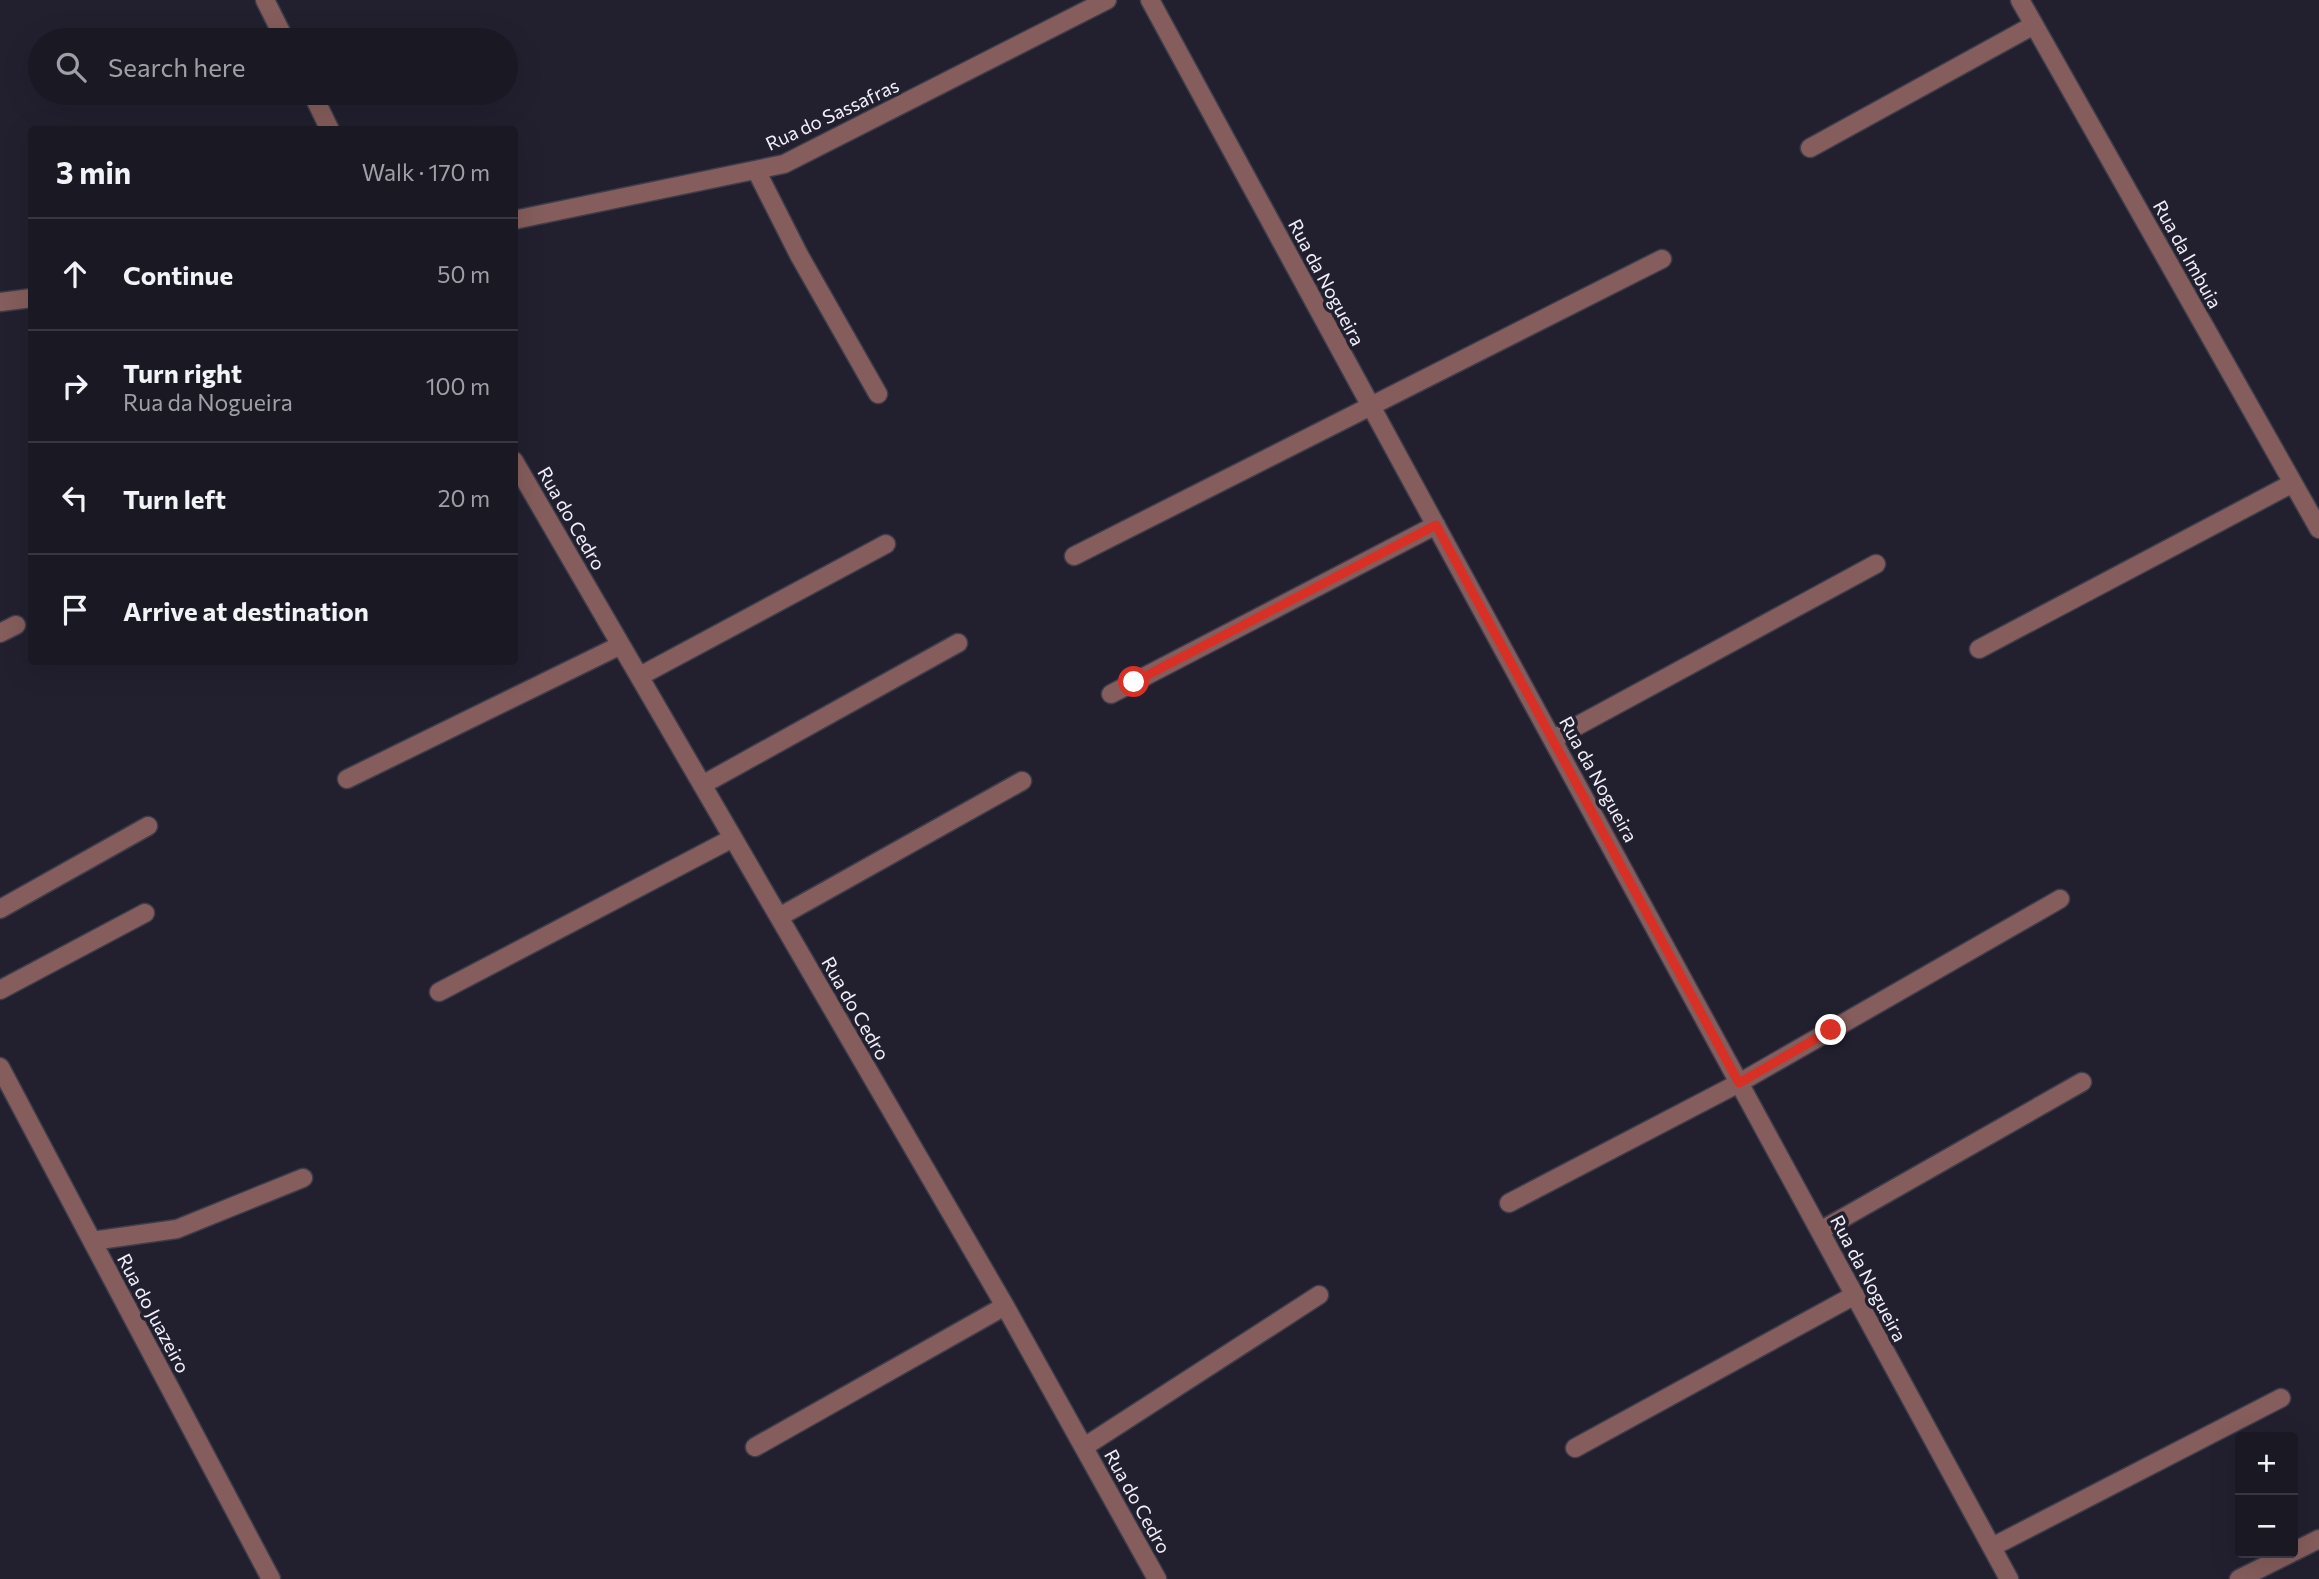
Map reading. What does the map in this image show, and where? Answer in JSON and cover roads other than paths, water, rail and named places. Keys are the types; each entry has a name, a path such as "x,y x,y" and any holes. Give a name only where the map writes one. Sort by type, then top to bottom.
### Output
{"street":[{"path":"265,0 279,28"},
{"name":"Rua do Sassafras","path":"518,219 784,164 1107,0"},
{"name":"Rua da Nogueira","path":"1150,0 2009,1579"},
{"name":"Rua da Imbuia","path":"2020,0 2319,529"},
{"path":"1810,148 2034,25"},
{"path":"318,105 328,126"},
{"path":"756,170 799,255 878,394"},
{"path":"1074,556 1662,259"},
{"path":"0,302 28,298"},
{"name":"Rua do Cedro","path":"518,468 1005,1306 1157,1579"},
{"path":"1979,649 2293,483"},
{"path":"1111,694 1436,525"},
{"path":"640,676 886,544"},
{"path":"1553,739 1876,564"},
{"path":"702,785 958,643"},
{"path":"347,779 621,645"},
{"path":"779,917 1022,781"},
{"path":"0,909 148,826"},
{"path":"439,992 733,838"},
{"path":"1509,1203 1739,1083 2060,899"},
{"path":"0,990 145,913"},
{"name":"Rua do Juazeiro","path":"0,1067 271,1579"},
{"path":"1820,1231 2082,1082"},
{"path":"92,1241 177,1229 303,1178"},
{"path":"1083,1447 1319,1295"},
{"path":"1575,1448 1855,1295"},
{"path":"755,1447 1005,1306"},
{"path":"1992,1547 2281,1398"},
{"path":"2298,1549 2319,1538"},
{"path":"2239,1579 2280,1558"}]}
